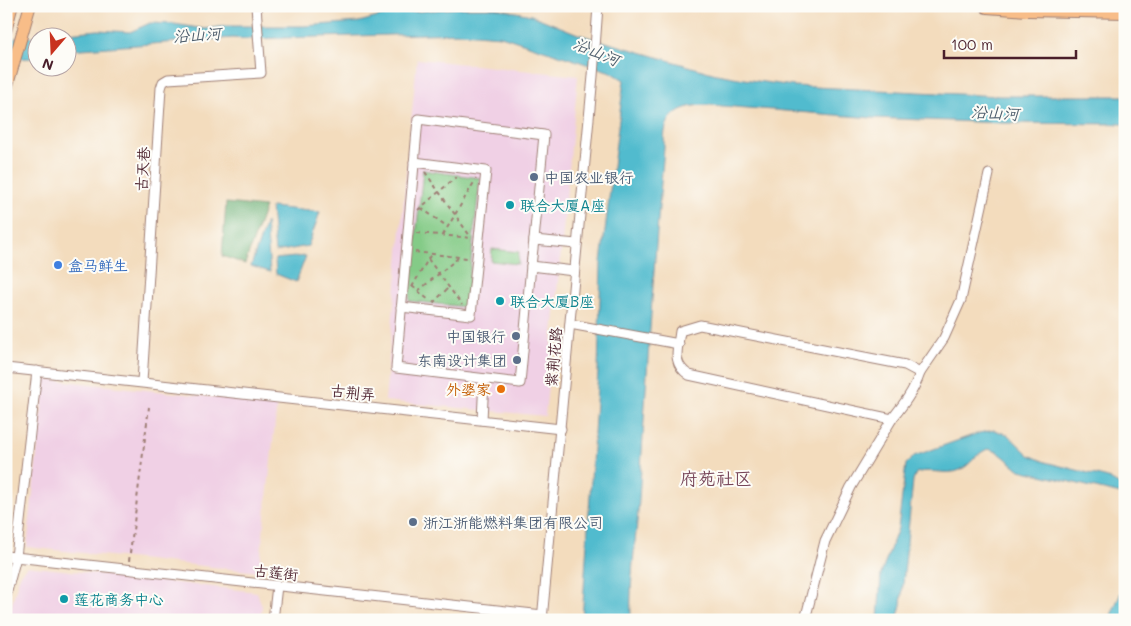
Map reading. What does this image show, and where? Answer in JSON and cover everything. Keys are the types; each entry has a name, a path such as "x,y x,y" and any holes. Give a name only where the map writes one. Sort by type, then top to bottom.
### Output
{"highway":[{"path":"987,6 1027,10 1125,11"}],"main road":[{"path":"6,28 12,6"},
{"path":"6,90 30,6"},
{"path":"1093,6 1125,11"}],"street":[{"name":"紫荆花路","path":"542,617 561,429 598,6"},
{"name":"古天巷","path":"142,382 161,88 168,79 261,73 256,11"},
{"path":"418,119 544,135 520,383 396,368 408,232 418,119"},
{"path":"401,307 472,315 477,260 475,238 486,171 414,162"},
{"path":"805,620 825,541 851,487 892,419 916,385 920,373 944,338 961,300 989,174"},
{"path":"534,240 577,244"},
{"path":"531,266 574,271"},
{"path":"570,324 679,344"},
{"path":"892,419 689,375 681,370 676,357 680,331 700,324 905,365 920,373"},
{"name":"古荆弄","path":"6,368 561,429"},
{"path":"6,595 16,558 37,371"},
{"path":"482,420 484,379"},
{"name":"古莲街","path":"6,556 542,617"},
{"path":"273,620 277,586"}],"path":[{"path":"424,170 455,214 475,238"},
{"path":"448,227 420,209 458,175"},
{"path":"443,235 476,177"},
{"path":"408,232 475,238"},
{"path":"406,252 477,260"},
{"path":"410,291 431,254"},
{"path":"418,291 459,257"},
{"path":"428,259 464,307"},
{"path":"412,286 432,304 449,287"},
{"path":"128,570 149,407"}],"shaded area":[{"path":"417,59 578,76 545,416 385,401"},
{"path":"45,379 277,404 259,572 27,547"},
{"path":"27,566 257,592 262,606 260,620 8,620 20,574"}],"green space":[{"path":"423,170 480,178 466,307 409,301"},
{"path":"226,203 265,207 245,264 222,256"},
{"path":"492,249 519,252 518,264 491,261"}],"water":[{"name":"沿山河","path":"459,8 496,8 531,15 578,34 716,74 794,86 1000,96 1125,96 1125,124 1003,123 873,118 710,105 684,108 673,115 666,127 664,138 639,501 632,569 631,620 582,620 598,371 601,262 624,80 611,72 501,36 461,33 233,38 78,49 78,32 98,30 130,32 150,23 174,24 205,29 225,26 304,26 359,22 389,14"},
{"path":"28,37 28,58 6,59 6,39"},
{"path":"271,207 320,212 308,246 275,252"},
{"path":"266,222 270,272 251,266"},
{"path":"306,256 296,282 276,274 275,259"},
{"path":"994,430 1008,435 1029,455 1045,462 1108,478 1125,488 1125,495 1020,470 998,452 988,449 955,472 927,471 916,473 913,480 901,605 897,620 878,620 881,574 898,528 906,464 914,456 979,433"},
{"path":"1125,583 1125,620 1109,620"}],"place":[{"name":"中国农业银行","path":"534,177"},
{"name":"联合大厦A座","path":"510,205"},
{"name":"盒马鲜生","path":"58,265"},
{"name":"联合大厦B座","path":"500,301"},
{"name":"中国银行","path":"516,336"},
{"name":"东南设计集团","path":"517,360"},
{"name":"外婆家","path":"501,389"},
{"name":"浙江浙能燃料集团有限公司","path":"413,522"},
{"name":"莲花商务中心","path":"64,599"}],"district":[{"name":"府苑社区","path":"716,478"}]}
